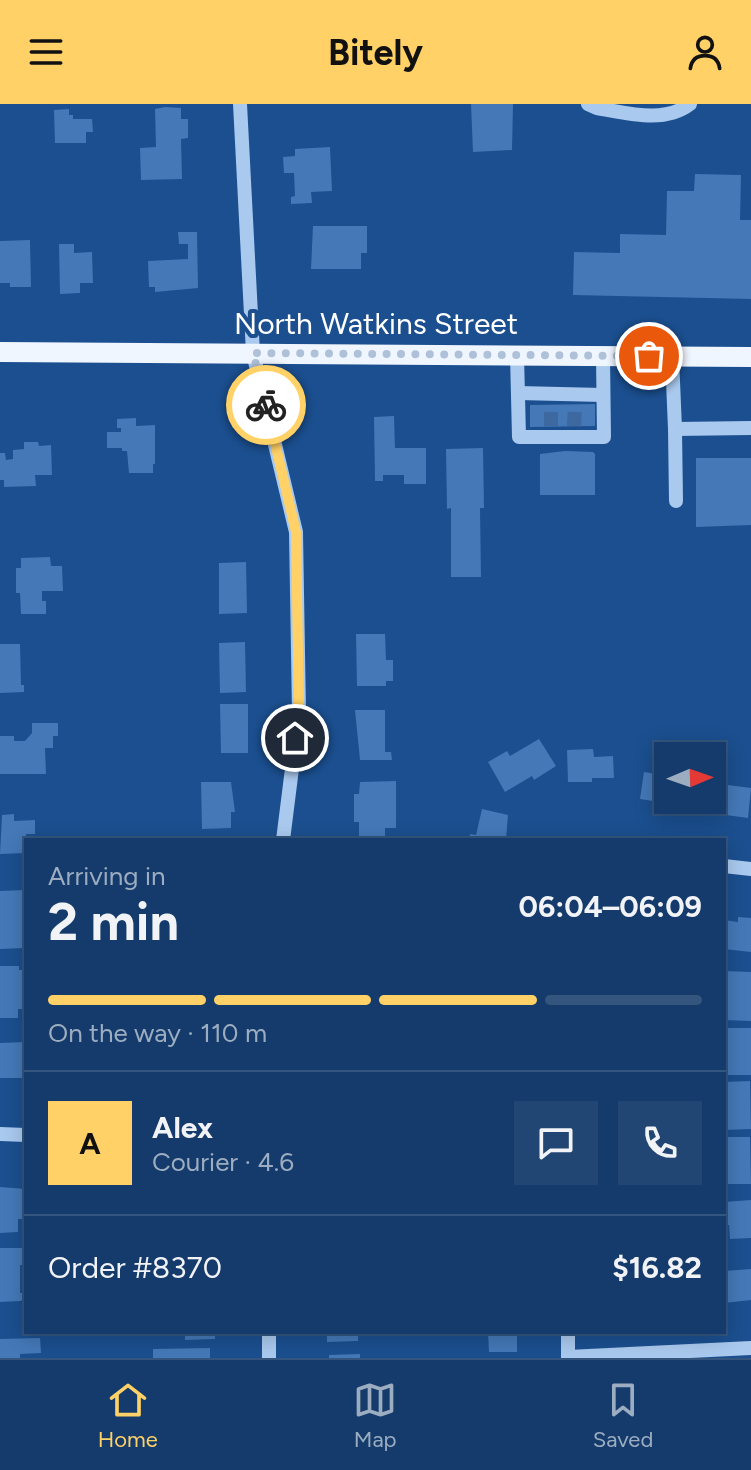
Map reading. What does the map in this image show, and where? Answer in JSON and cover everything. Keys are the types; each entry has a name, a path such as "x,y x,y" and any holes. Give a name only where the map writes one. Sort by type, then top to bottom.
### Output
{"main road":[{"name":"North Watkins Street","path":"0,352 751,357"}],"street":[{"path":"240,104 253,353 296,532 299,713 283,838"},
{"path":"588,104 597,108 657,115 678,113 690,104"},
{"path":"517,355 519,437 551,432 604,437 603,356"},
{"path":"672,357 676,501"},
{"path":"518,393 575,400 603,395"},
{"path":"675,429 751,428"},
{"path":"726,866 751,869"},
{"path":"0,1134 24,1135"},
{"path":"269,1334 269,1358"},
{"path":"568,1334 568,1358 751,1348"}],"building":[{"path":"471,104 513,104 512,150 473,152"},
{"path":"181,108 181,119 188,119 188,138 181,139 182,179 141,180 140,148 156,147 155,109"},
{"path":"69,109 73,119 92,119 93,132 86,132 86,143 55,143 54,110"},
{"path":"330,147 332,191 311,192 312,203 291,204 291,197 295,196 294,173 284,173 283,157 295,156 295,149"},
{"path":"695,174 741,175 740,220 751,220 751,299 573,295 574,252 620,253 620,234 666,235 667,191 694,191"},
{"path":"313,226 367,226 367,253 361,253 361,269 311,269"},
{"path":"178,232 197,232 198,288 155,292 155,287 149,287 148,261 188,259 188,244 179,244"},
{"path":"30,240 31,287 10,287 10,283 0,283 0,241"},
{"path":"59,244 74,244 74,253 92,252 93,283 80,283 80,293 60,294"},
{"path":"595,404 595,426 530,427 530,405"},
{"path":"394,416 395,448 426,448 426,484 404,484 404,475 383,475 383,481 375,481 374,417"},
{"path":"136,418 136,426 155,425 153,473 129,473 127,451 107,448 107,432 121,432 121,428 117,428 117,419"},
{"path":"24,442 51,445 52,475 35,475 36,486 4,487 4,480 0,480 0,453 5,453 6,460 13,459 13,450 24,449"},
{"path":"483,448 481,577 451,577 451,508 447,509 446,449"},
{"path":"565,451 595,454 595,495 540,495 540,454"},
{"path":"696,458 751,458 751,525 696,527"},
{"path":"50,557 51,566 62,566 63,591 42,591 46,614 21,614 20,593 16,593 16,568 21,568 21,558"},
{"path":"246,562 247,613 219,614 219,563"},
{"path":"356,634 385,634 386,660 393,660 393,681 386,681 386,686 357,686"},
{"path":"245,642 246,692 220,693 219,643"},
{"path":"0,644 20,644 21,685 24,685 24,692 0,693"},
{"path":"220,704 248,704 248,753 221,753"},
{"path":"355,710 385,710 385,752 391,752 392,760 360,760"},
{"path":"32,723 58,723 58,736 53,736 53,748 45,748 46,774 0,774 0,736 14,736 14,741 25,741 32,733"},
{"path":"539,739 556,766 534,780 532,776 505,792 488,762 507,751 510,756"},
{"path":"593,749 594,757 613,756 614,778 568,782 567,750"},
{"path":"644,772 654,774 654,801 640,799"},
{"path":"396,781 396,828 385,828 385,838 359,838 359,822 354,822 354,794 359,794 360,782"},
{"path":"201,782 231,782 235,812 231,812 231,828 202,829"},
{"path":"726,785 751,788 748,818 719,814 726,814"},
{"path":"482,809 508,815 506,838 469,838 470,834 476,835"},
{"path":"14,814 14,821 35,820 35,834 26,834 24,838 24,853 0,854 2,815"},
{"path":"24,890 24,948 0,949 0,891"},
{"path":"738,917 751,918 751,952 726,949 726,920 738,922"},
{"path":"0,966 19,966 19,970 24,970 24,1009 18,1009 18,1018 0,1018"},
{"path":"726,971 751,972 751,1021 726,1020"},
{"path":"726,1028 751,1028 751,1075 726,1075"},
{"path":"24,1042 24,1078 0,1078 0,1043"},
{"path":"750,1081 751,1129 726,1130 726,1082"},
{"path":"726,1137 750,1137 751,1184 726,1184"},
{"path":"0,1187 24,1189 23,1219 18,1219 18,1232 0,1233"},
{"path":"751,1200 751,1238 730,1239 729,1225 726,1225 726,1202"},
{"path":"0,1248 24,1248 24,1265 20,1265 23,1300 0,1302"},
{"path":"751,1269 751,1300 726,1303 726,1271"},
{"path":"185,1334 215,1334 215,1339 185,1340"},
{"path":"327,1334 358,1334 358,1341 327,1342"},
{"path":"488,1334 517,1334 517,1352 489,1352"},
{"path":"40,1338 41,1353 20,1354 20,1358 0,1358 0,1339"},
{"path":"210,1348 210,1358 153,1358 153,1349"},
{"path":"360,1354 360,1358 329,1358 329,1355"}],"tunnel":[{"path":"551,405 551,426"},
{"path":"574,426 575,405"}],"way so far":[{"path":"266,405 253,353 649,356"}],"route":[{"path":"266,405 296,532 299,713 295,738"}]}
